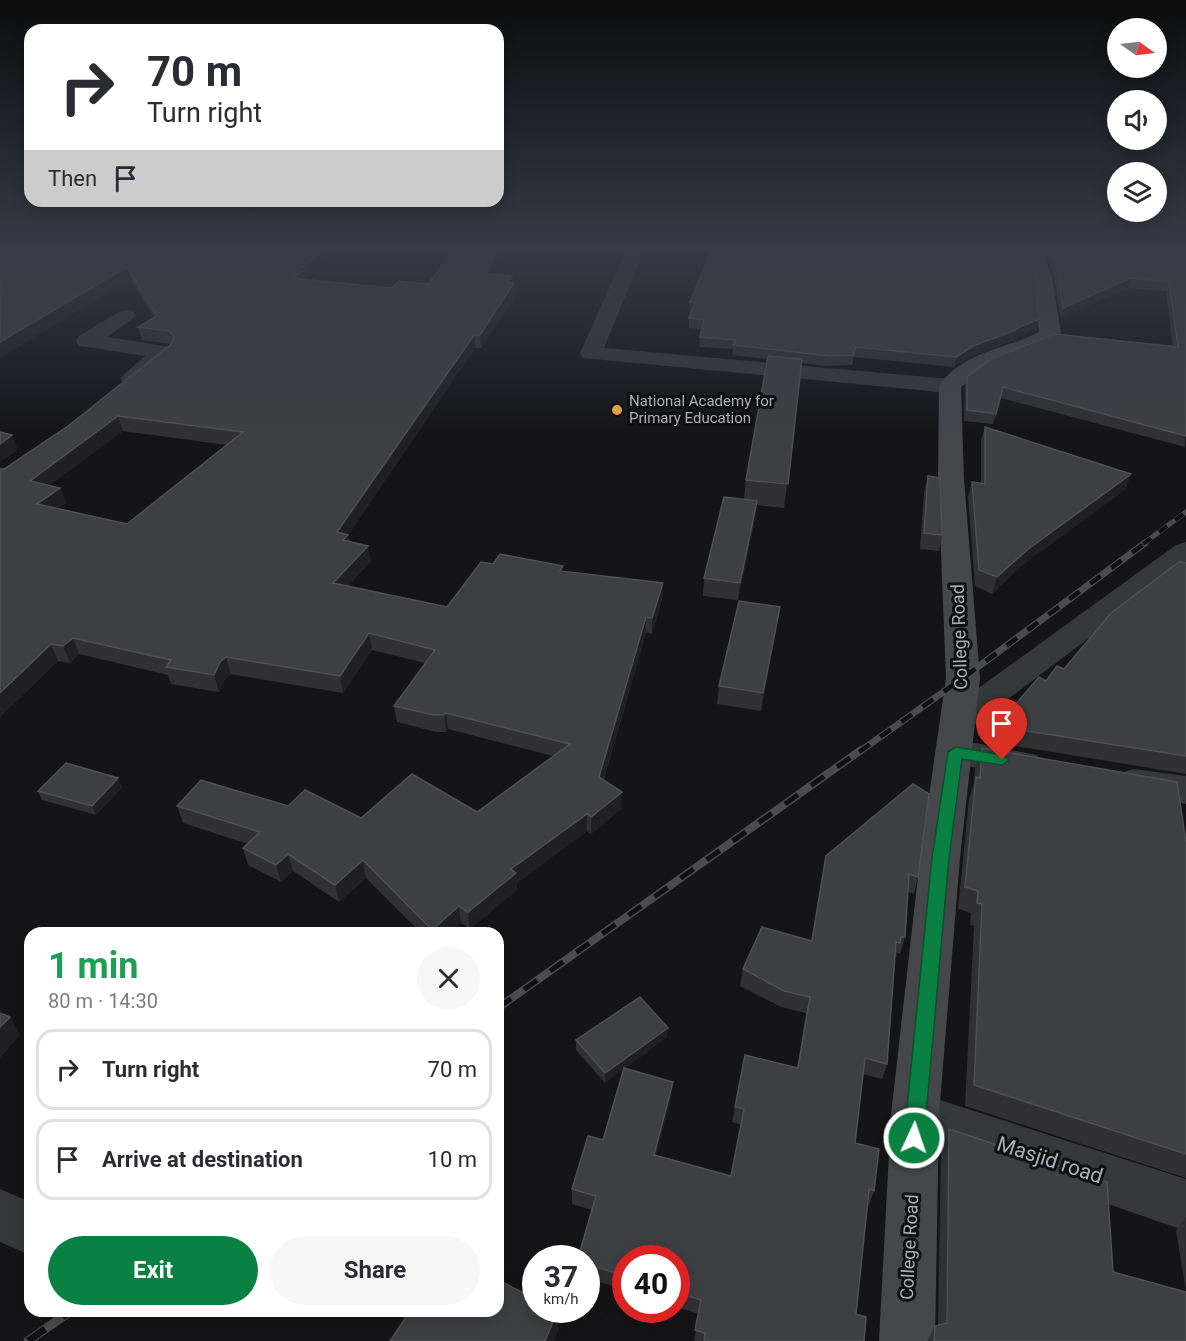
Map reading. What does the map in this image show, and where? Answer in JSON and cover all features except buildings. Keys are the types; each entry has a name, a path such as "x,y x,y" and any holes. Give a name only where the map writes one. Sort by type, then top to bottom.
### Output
{"street":[{"path":"609,311 591,353 950,386 961,373 980,362 1045,338 1050,334 1047,311"},
{"path":"118,389 164,352 87,341 126,316"},
{"name":"College Road","path":"907,1341 915,1115 940,858 963,678 951,479 950,386"},
{"path":"957,736 1186,551"},
{"path":"957,736 1059,770"},
{"path":"1105,777 1186,790"},
{"name":"Masjid road","path":"915,1115 1186,1205"},
{"path":"0,1215 24,1226"}],"railway":[{"path":"1143,544 1186,512"},
{"path":"859,752 1145,543"},
{"path":"504,1004 861,750"},
{"path":"28,1341 62,1317"}],"place":[{"name":"National Academy for Primary Education","path":"617,410"}],"route":[{"path":"914,1138 940,858 956,752 1002,760"}]}
